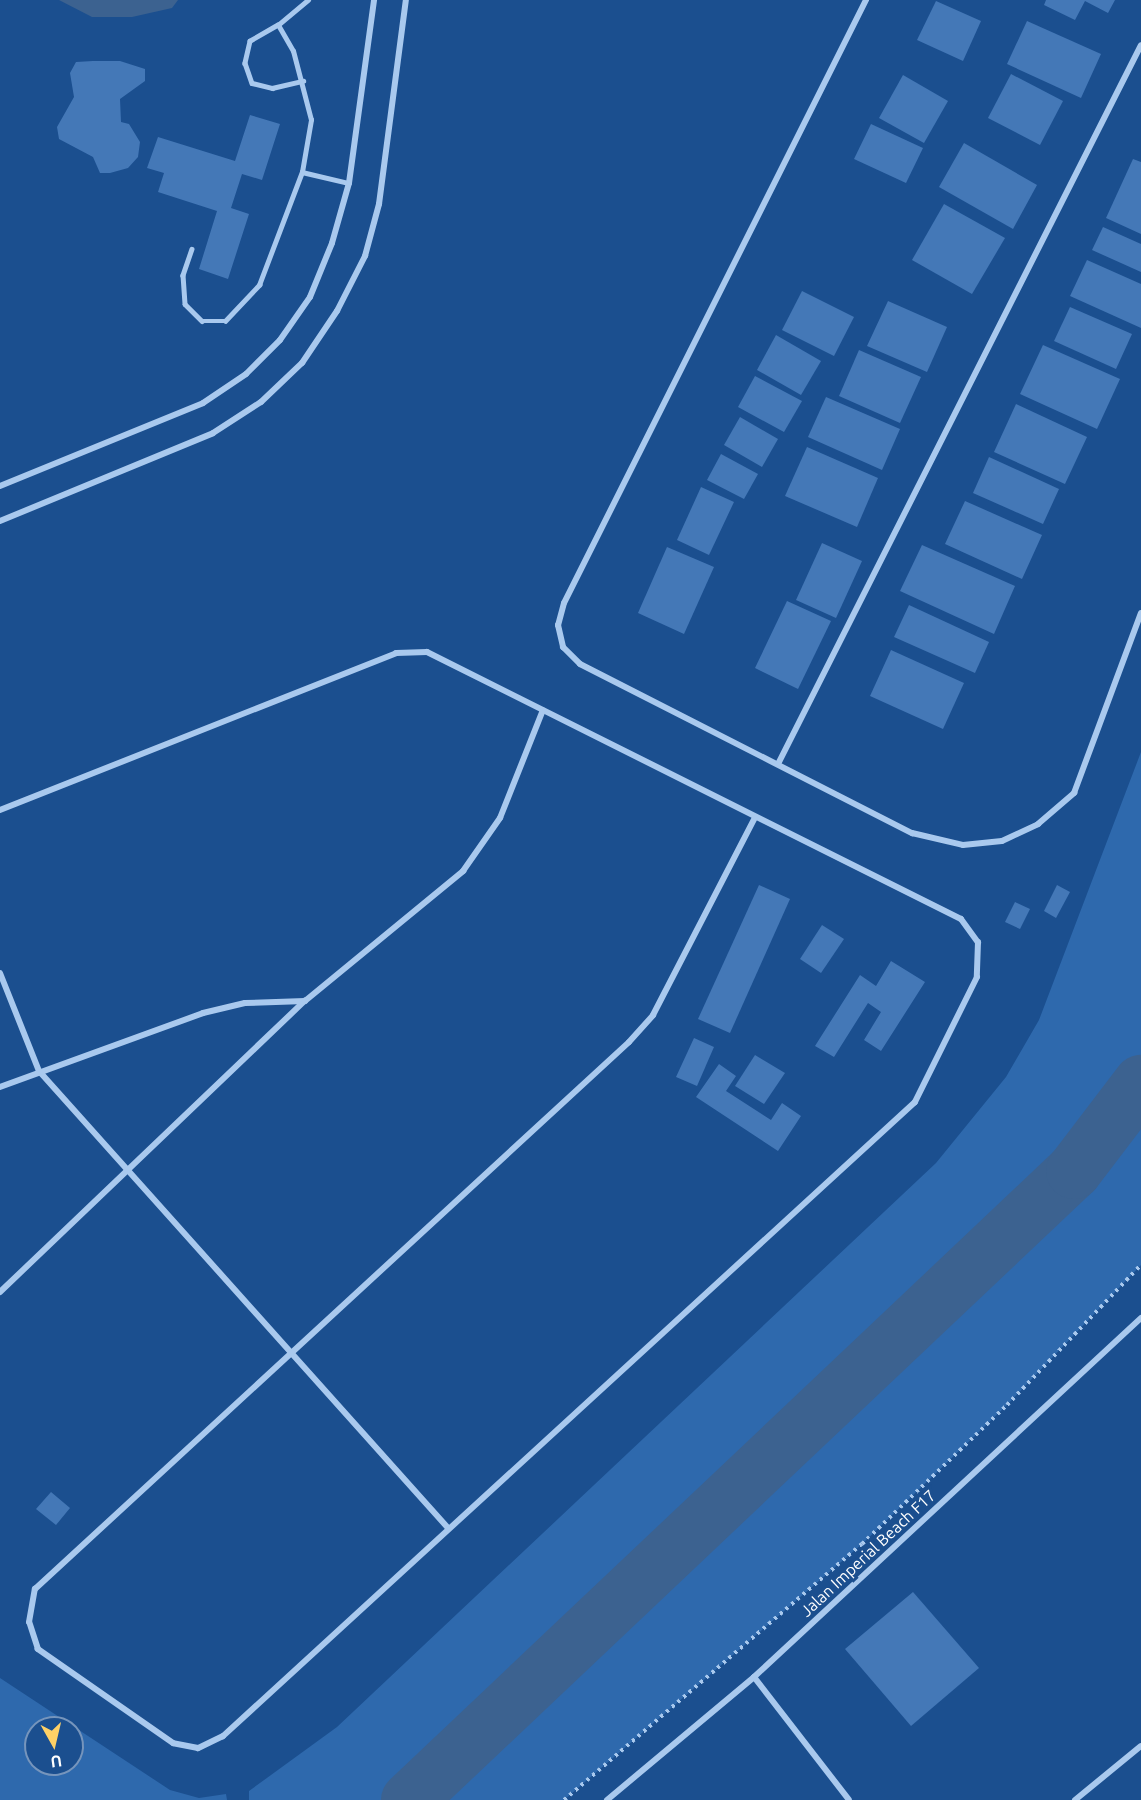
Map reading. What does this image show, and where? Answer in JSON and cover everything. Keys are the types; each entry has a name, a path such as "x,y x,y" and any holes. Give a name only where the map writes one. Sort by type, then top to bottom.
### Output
{"street":[{"path":"0,486 203,404 246,374 280,340 310,297 332,243 349,183 374,0"},
{"path":"0,521 213,433 261,402 302,363 337,311 365,256 379,204 406,0"},
{"path":"866,0 564,603 558,625 563,647 580,664 912,833 963,845 1002,841 1038,824 1074,793 1141,613"},
{"path":"778,764 1141,45"},
{"path":"0,810 404,652 427,652 962,919 978,942 977,977 915,1102 223,1736 198,1748 173,1743 38,1649 29,1622 35,1589 653,1015 755,817"},
{"path":"0,1293 129,1174 305,1001 463,871 500,818 543,710"},
{"path":"0,974 39,1071 448,1528"},
{"path":"0,1087 203,1013 245,1003 305,1001"},
{"name":"Jalan Imperial Beach F17","path":"607,1800 754,1677 1141,1318"},
{"path":"754,1677 849,1800"},
{"path":"1075,1800 1141,1746"}],"lane":[{"path":"303,81 272,88 252,83 245,63 250,40 278,25 308,0"},
{"path":"192,249 183,275 185,304 202,321 225,321 258,285 302,172 311,120 303,81 278,25"},
{"path":"302,172 349,183"}],"path":[{"path":"564,1800 862,1544 1007,1405 1141,1265"}],"shaded area":[{"path":"59,0 178,0 172,8 132,17 92,17"},
{"path":"1141,752 1141,1265 1007,1405 862,1544 564,1800 249,1800 249,1791 337,1727 936,1163 1006,1077 1039,1020"},
{"path":"0,1678 58,1716 24,1716 24,1776 84,1776 84,1733 170,1790 199,1798 226,1794 227,1800 0,1800"}],"building":[{"path":"1046,0 1115,0 1108,13 1085,1 1075,20 1044,5"},
{"path":"936,1 981,21 963,61 917,40"},
{"path":"1027,21 1101,54 1081,98 1007,64"},
{"path":"120,61 145,69 145,81 120,99 121,122 129,124 140,142 138,157 128,168 110,173 100,173 93,157 59,139 57,127 74,97 70,73 76,62"},
{"path":"1011,74 1063,101 1040,145 988,118"},
{"path":"903,75 948,101 924,143 879,118"},
{"path":"250,115 280,124 262,180 242,174 231,208 249,214 228,279 199,269 217,211 158,192 164,173 147,168 158,137 235,161"},
{"path":"871,124 923,148 906,183 854,159"},
{"path":"964,143 1037,185 1013,229 939,187"},
{"path":"1133,159 1141,162 1141,234 1106,218"},
{"path":"944,204 1005,238 972,294 912,260"},
{"path":"1103,227 1141,244 1141,272 1092,250"},
{"path":"1087,260 1141,284 1141,328 1070,296"},
{"path":"802,291 854,317 834,356 782,330"},
{"path":"888,301 947,327 927,372 867,346"},
{"path":"1070,307 1132,334 1116,369 1054,341"},
{"path":"776,335 821,361 801,395 757,370"},
{"path":"1043,345 1120,379 1097,429 1020,394"},
{"path":"859,350 921,377 900,423 839,396"},
{"path":"755,376 802,401 784,432 738,407"},
{"path":"826,397 900,429 882,470 808,437"},
{"path":"1016,404 1087,437 1065,484 994,452"},
{"path":"740,417 778,439 762,467 724,445"},
{"path":"807,447 878,478 857,527 785,496"},
{"path":"721,454 758,474 744,499 707,480"},
{"path":"989,457 1059,489 1043,524 973,493"},
{"path":"701,487 734,502 709,555 677,540"},
{"path":"965,501 1042,535 1022,579 945,544"},
{"path":"822,543 862,561 836,618 796,600"},
{"path":"922,545 1015,586 994,634 900,591"},
{"path":"667,547 714,567 684,634 638,613"},
{"path":"787,601 831,621 798,689 755,668"},
{"path":"909,605 989,642 975,673 894,637"},
{"path":"891,650 964,683 943,729 870,696"},
{"path":"759,885 790,899 730,1033 698,1019"},
{"path":"1057,885 1070,892 1056,918 1044,911"},
{"path":"1015,902 1030,909 1020,929 1005,922"},
{"path":"822,925 844,939 821,973 800,959"},
{"path":"891,961 925,982 881,1051 864,1040 881,1012 868,1003 834,1057 815,1046 860,975 876,986"},
{"path":"694,1038 714,1047 697,1086 676,1077"},
{"path":"755,1055 785,1073 764,1104 735,1086"},
{"path":"719,1064 736,1076 726,1091 771,1120 782,1103 801,1116 778,1151 696,1097"},
{"path":"51,1492 70,1508 56,1525 36,1509"},
{"path":"913,1592 979,1668 911,1726 845,1649"}],"waterway":[{"path":"409,1800 1074,1171 1141,1083"}]}
